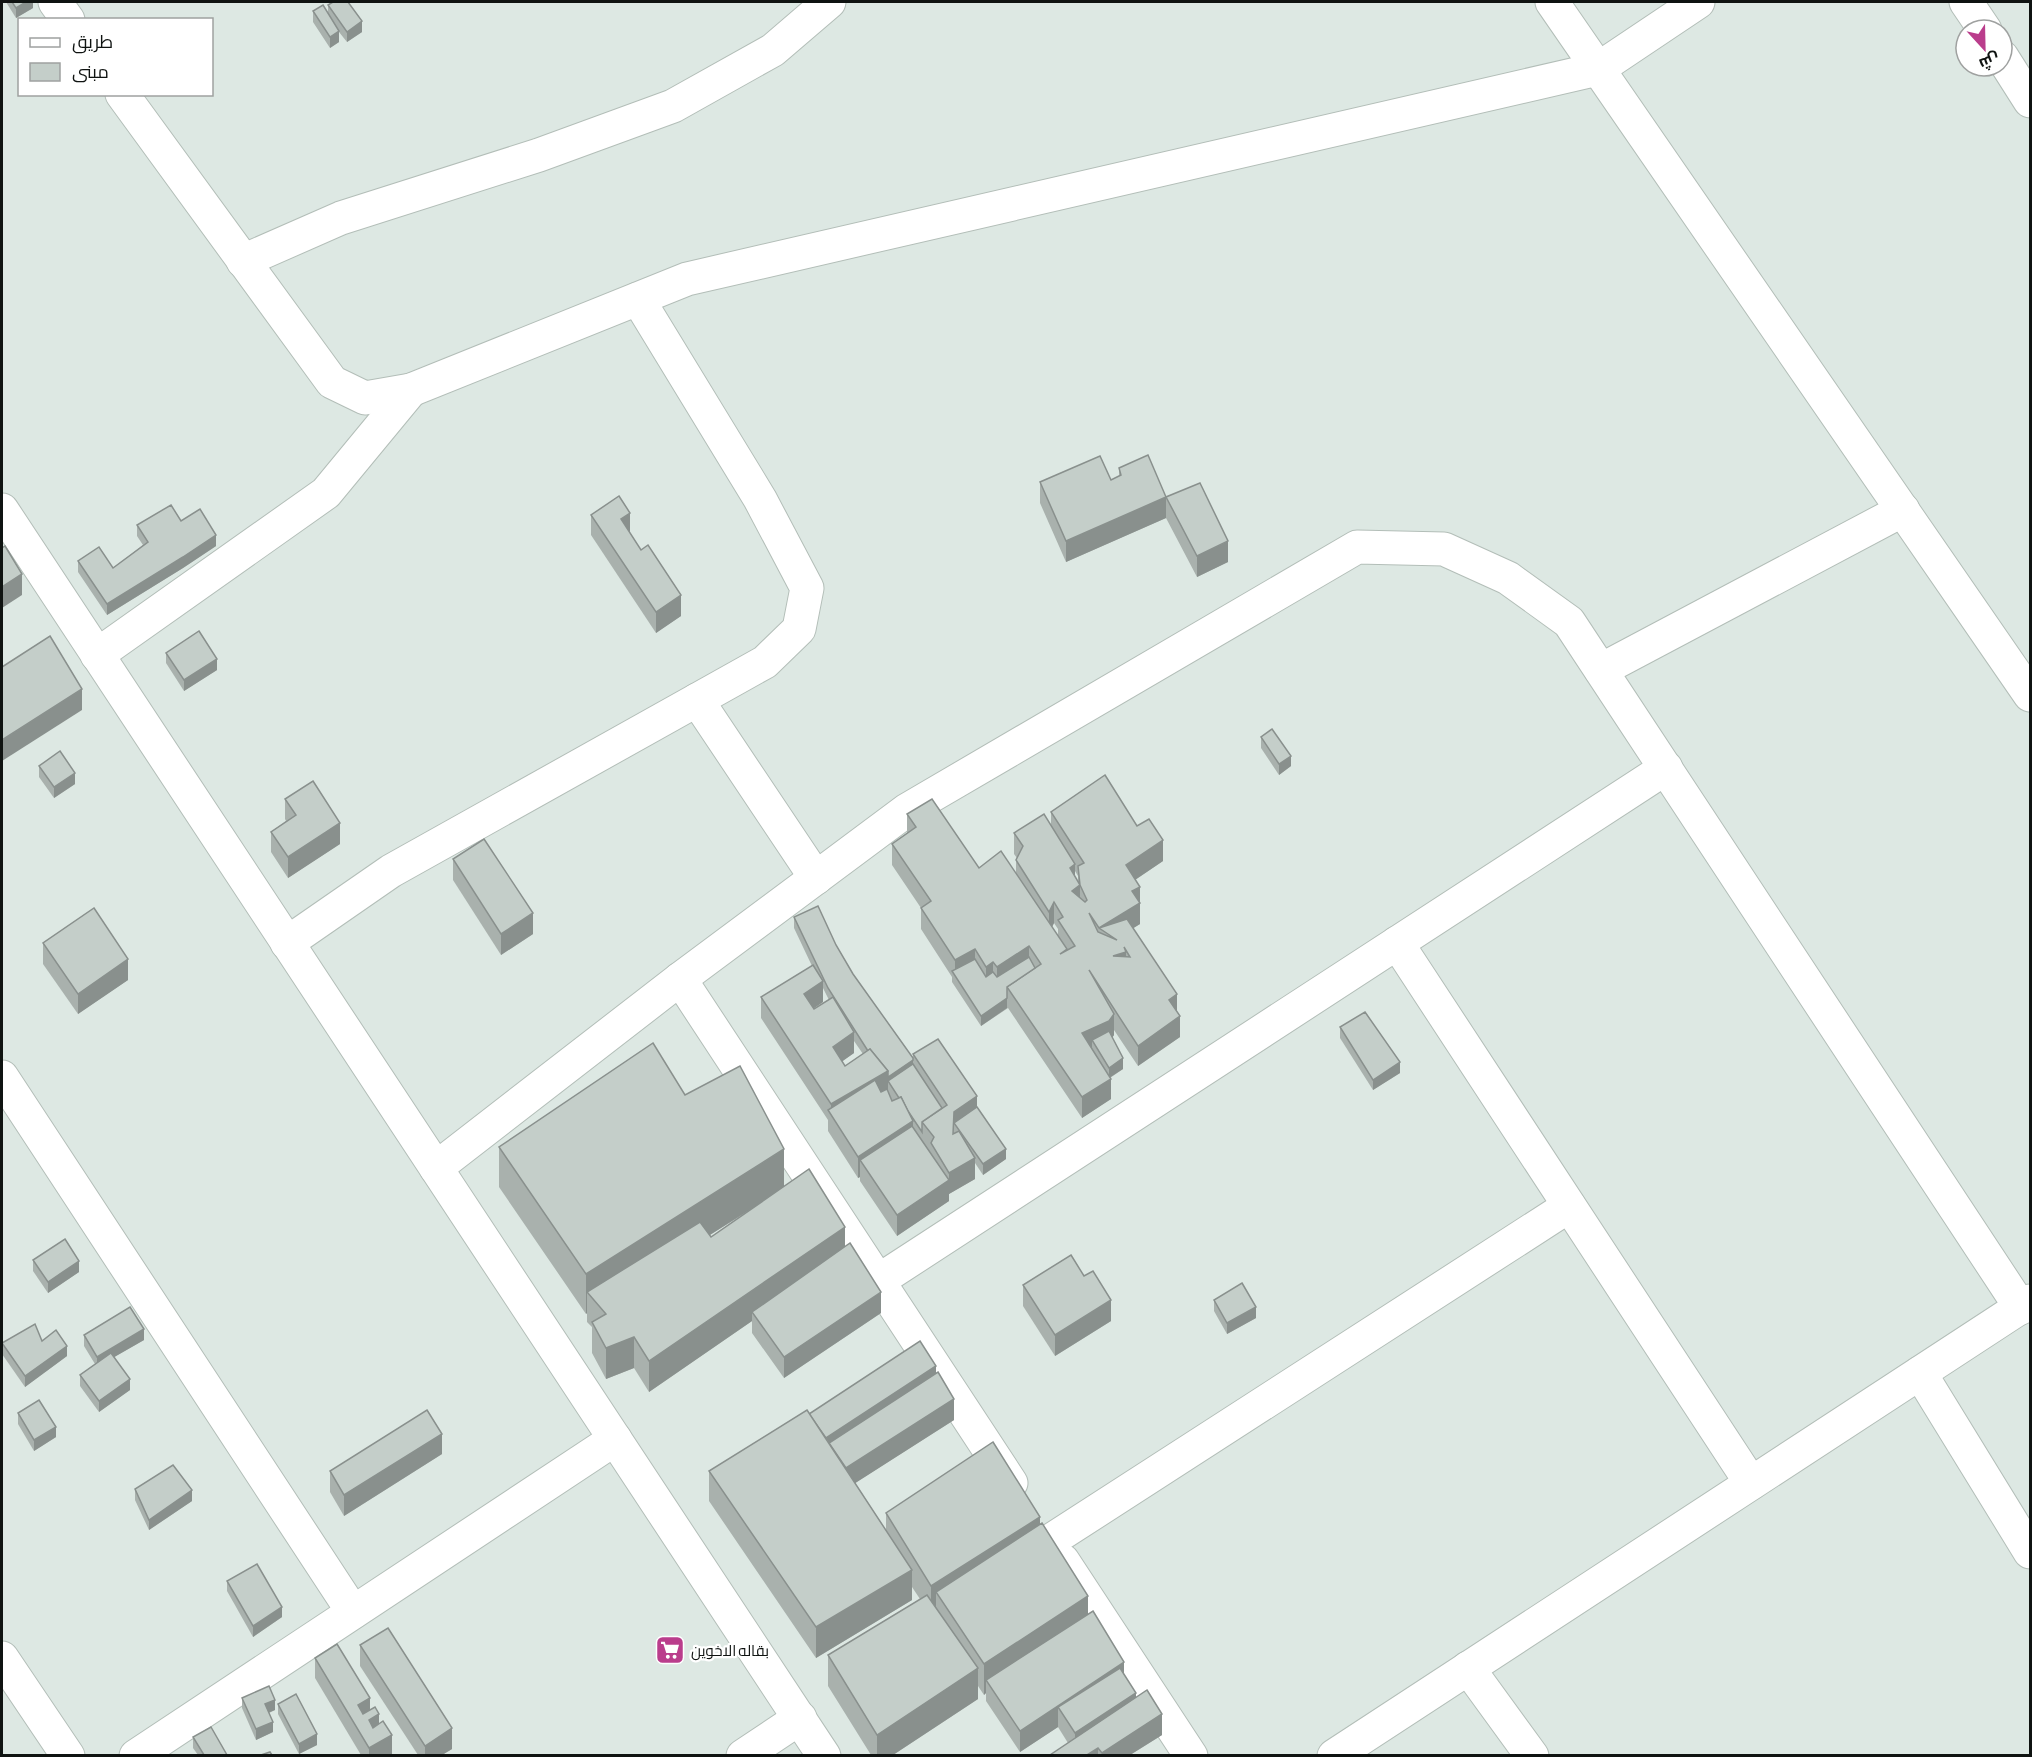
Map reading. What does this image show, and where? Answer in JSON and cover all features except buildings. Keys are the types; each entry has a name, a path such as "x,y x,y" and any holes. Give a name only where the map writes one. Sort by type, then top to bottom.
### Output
{"street":[{"path":"55,2 67,18"},
{"path":"243,261 340,218 539,155 673,106 773,50 829,2"},
{"path":"1552,2 2031,695"},
{"path":"123,96 332,382 366,398 411,390 687,279 1598,69 1698,2"},
{"path":"1966,2 1976,18"},
{"path":"2014,75 2031,101"},
{"path":"287,943 390,872 765,662 799,629 807,588 760,499 638,299"},
{"path":"97,655 326,493 411,390"},
{"path":"2,510 824,1755"},
{"path":"1601,670 1903,510"},
{"path":"436,1168 680,979 907,810 1357,547 1444,549 1508,578 1569,622 2026,1304 1334,1755"},
{"path":"697,700 816,878"},
{"path":"878,1281 1666,768"},
{"path":"1397,943 1751,1483"},
{"path":"680,979 1191,1755"},
{"path":"2,1077 353,1612"},
{"path":"1039,1524 1569,1206"},
{"path":"1920,1373 2031,1552"},
{"path":"136,1755 615,1439"},
{"path":"2,1658 68,1755"},
{"path":"1468,1668 1532,1755"},
{"path":"743,1755 800,1718"}],"place":[{"name":"بقاله الاخوين","path":"670,1650"}]}
